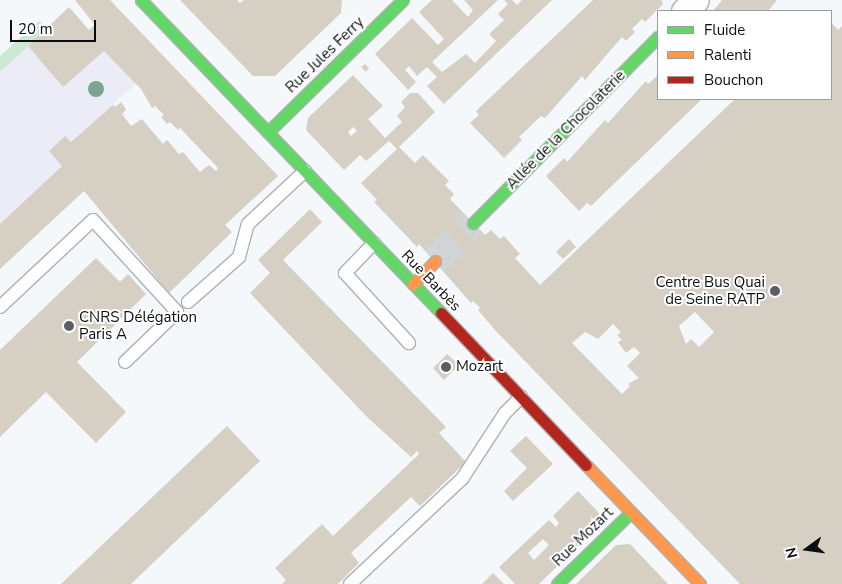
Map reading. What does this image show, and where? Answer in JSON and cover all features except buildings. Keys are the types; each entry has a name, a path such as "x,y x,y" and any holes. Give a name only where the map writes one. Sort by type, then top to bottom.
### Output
{"main road":[{"name":"Rue Barbès","path":"141,0 700,584"},
{"name":"Rue Jules Ferry","path":"268,132 403,0"},
{"name":"Allée de la Chocolaterie","path":"473,223 657,38"},
{"path":"413,284 436,261"},
{"name":"Rue Mozart","path":"557,584 631,512"}],"street":[{"path":"685,10 696,0"}],"lane":[{"path":"188,302 239,257 248,224 305,171"},
{"path":"0,307 93,220 177,312 125,362"},
{"path":"374,243 345,273 409,343"},
{"path":"350,584 462,479 505,413 521,397"}],"shaded area":[{"path":"69,7 136,84 113,104 122,114 0,269 0,72"}],"green space":[{"path":"39,21 47,29 0,72 0,56"}],"tunnel":[{"path":"435,261 473,223"}],"traffic: fast":[{"path":"141,0 441,313"},
{"path":"268,132 403,0"},
{"path":"473,223 657,38"},
{"path":"557,584 631,512"}],"traffic: slow":[{"path":"413,284 435,261"},
{"path":"586,465 700,584"}],"traffic: jam":[{"path":"441,313 586,465"}],"place":[{"name":"Centre Bus Quai de Seine RATP","path":"775,291"},
{"name":"CNRS Délégation Paris A","path":"69,326"},
{"name":"Mozart","path":"446,367"}]}
